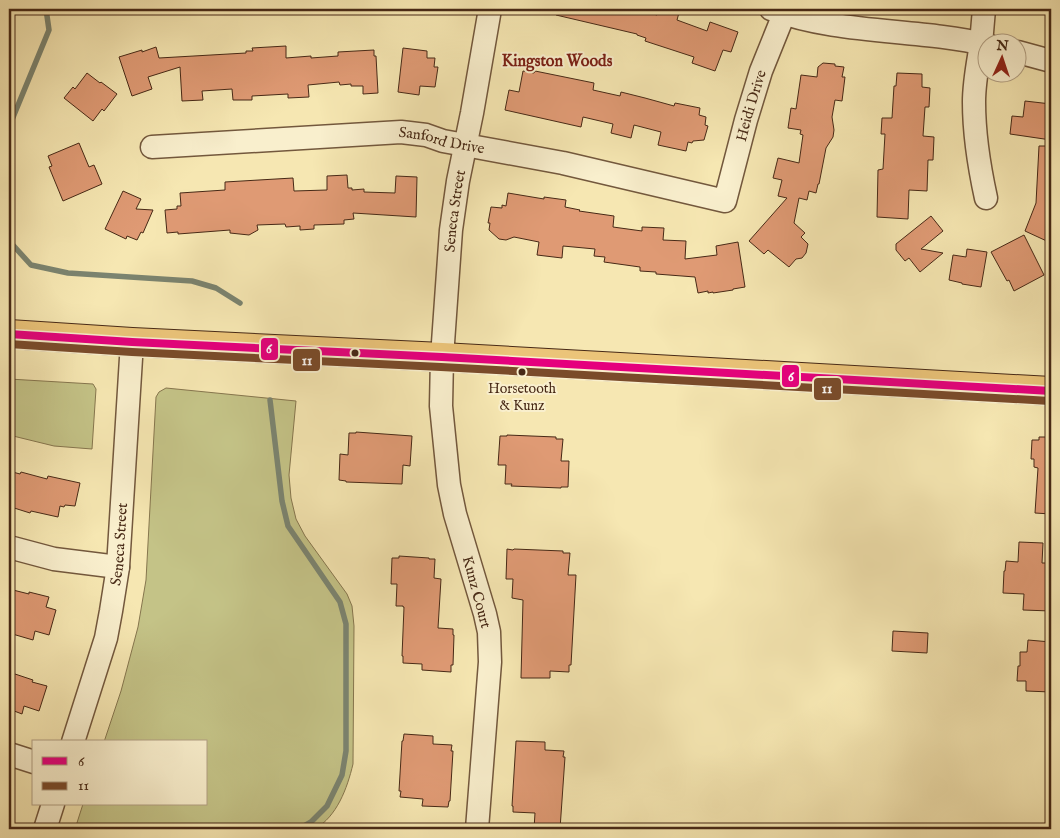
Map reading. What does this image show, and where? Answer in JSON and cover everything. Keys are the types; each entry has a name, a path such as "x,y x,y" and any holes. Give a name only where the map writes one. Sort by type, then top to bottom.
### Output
{"main road":[{"path":"9,334 1051,391"}],"street":[{"name":"Seneca Street","path":"442,357 451,230 458,181 490,9"},
{"path":"984,9 984,32"},
{"path":"777,11 834,26 951,38 978,43"},
{"name":"Heidi Drive","path":"725,200 777,11"},
{"path":"1028,55 1051,61"},
{"path":"978,65 974,100 975,134 979,168 986,198"},
{"name":"Sanford Drive","path":"152,147 401,132 465,146 564,163 725,200"},
{"name":"Seneca Street","path":"74,740 106,638 118,567 132,342"},
{"name":"Kunz Court","path":"442,357 441,406 449,485 455,514 485,614 488,632 490,662 477,829"},
{"path":"9,547 54,559 118,567"},
{"path":"9,754 32,761"},
{"path":"45,829 52,806"}],"shaded area":[{"path":"9,379 93,384 96,389 92,449 54,446 9,435"},
{"path":"166,388 296,401 289,475 291,498 296,519 305,536 347,594 352,606 354,626 353,764 348,783 340,801 323,824 315,829 75,829 82,806 208,806 208,740 105,740 121,691 138,627 146,580 156,397 159,392"}],"building":[{"path":"557,9 635,9 657,15 659,9 680,9 677,20 707,31 710,22 738,32 731,52 723,50 715,71 692,63 694,57 645,41 646,38 637,34 556,15"},
{"path":"286,46 286,58 338,56 338,52 374,50 378,93 363,94 363,86 340,85 339,82 308,85 309,97 288,98 288,94 252,96 252,100 233,100 232,89 202,91 203,100 182,101 180,67 148,77 152,89 132,96 119,57 156,47 159,58 246,53 246,51 253,51 252,48"},
{"path":"403,48 427,51 427,58 435,58 434,67 438,67 435,87 420,86 419,95 398,92"},
{"path":"823,63 844,67 842,77 845,77 842,101 835,100 832,117 833,137 826,148 816,193 809,191 807,200 799,198 794,223 805,233 801,237 808,244 806,253 802,258 796,259 789,267 768,250 764,254 749,241 787,198 778,196 782,180 773,178 778,158 799,163 803,135 800,134 801,130 788,128 791,108 796,109 801,75 817,77 818,67"},
{"path":"523,71 534,73 535,71 594,83 593,90 620,96 621,92 674,106 675,103 700,108 699,115 706,117 705,125 708,126 704,140 688,142 686,151 658,145 661,132 634,125 631,138 611,133 613,124 583,117 581,127 505,110 509,90 519,92"},
{"path":"87,73 117,94 104,111 102,109 93,121 64,98 73,87 75,89"},
{"path":"897,73 922,74 922,87 930,88 929,107 925,107 923,136 934,137 933,160 928,160 927,191 909,190 908,219 877,217 878,170 883,169 885,134 881,134 882,118 892,118 894,86 896,86"},
{"path":"1025,101 1051,104 1051,140 1010,134 1012,116 1023,117"},
{"path":"79,143 89,167 94,165 102,184 63,201 49,167 52,166 48,156"},
{"path":"1039,146 1051,146 1051,243 1025,231 1036,203"},
{"path":"347,175 348,188 352,188 352,190 364,189 364,192 395,193 396,176 417,177 416,217 353,213 354,219 344,220 344,224 314,225 314,229 300,230 300,226 286,227 285,224 257,225 258,230 249,235 230,233 230,230 178,234 178,232 167,233 165,210 177,209 177,206 181,206 180,193 225,190 225,182 293,178 294,191 327,190 327,176"},
{"path":"123,191 141,199 136,209 153,210 143,233 141,232 137,240 127,236 126,239 105,229"},
{"path":"508,193 544,199 544,197 566,200 565,207 614,216 613,227 642,231 642,227 664,228 663,240 686,241 685,259 717,255 716,246 738,242 745,287 713,293 708,293 708,291 698,293 695,277 656,274 656,272 640,271 640,267 604,262 605,257 594,256 595,249 563,246 562,258 537,255 539,242 514,237 506,240 499,239 489,230 490,223 488,223 491,207 502,208 502,205 506,206"},
{"path":"931,216 943,231 921,249 943,253 920,272 909,258 905,261 896,250 896,244"},
{"path":"1024,235 1044,275 1014,291 991,252"},
{"path":"967,249 987,252 981,287 949,280 953,255 966,257"},
{"path":"349,433 412,436 410,466 403,465 402,484 346,482 339,480 340,454 348,455"},
{"path":"500,436 563,439 561,461 569,461 568,487 511,486 512,484 505,484 506,465 498,465"},
{"path":"1039,437 1051,437 1051,514 1035,513 1038,468 1034,467 1034,459 1031,459 1032,440 1039,440"},
{"path":"9,471 47,479 48,476 80,483 75,506 60,506 58,517 31,511 30,513 11,507 13,499 9,498"},
{"path":"1019,542 1043,543 1042,563 1051,563 1051,611 1023,610 1024,594 1003,593 1006,561 1018,562"},
{"path":"507,549 563,551 563,553 570,553 568,575 576,575 569,672 550,671 550,678 521,678 523,600 512,598 513,579 506,579"},
{"path":"399,556 435,559 434,578 441,579 438,628 453,629 454,635 451,672 422,670 422,664 403,663 404,607 396,606 397,584 391,584 392,558 399,558"},
{"path":"9,589 49,597 46,607 56,610 49,635 35,631 33,640 9,633"},
{"path":"893,631 928,633 927,653 892,651"},
{"path":"1028,640 1051,642 1051,692 1026,691 1026,681 1017,681 1020,652 1027,652"},
{"path":"9,672 47,686 39,711 24,706 22,714 9,709"},
{"path":"404,734 433,736 433,744 452,745 450,801 448,807 422,806 423,799 400,797 402,741"},
{"path":"516,741 545,742 545,750 564,751 560,829 534,829 535,813 513,812"}],"waterway":[{"path":"9,127 49,30 46,9"},
{"path":"9,237 12,244 31,265 68,273 192,281 216,288 240,303"},
{"path":"270,400 282,501 288,526 340,602 346,624 346,751 342,775 327,806 311,822 299,829"}],"transit line":[{"name":"6","path":"9,334 1051,391"},
{"name":"11","path":"9,344 1050,401"}],"place":[{"name":"Horsetooth & Kunz","path":"522,372"}],"district":[{"name":"Kingston Woods","path":"557,60"}]}
